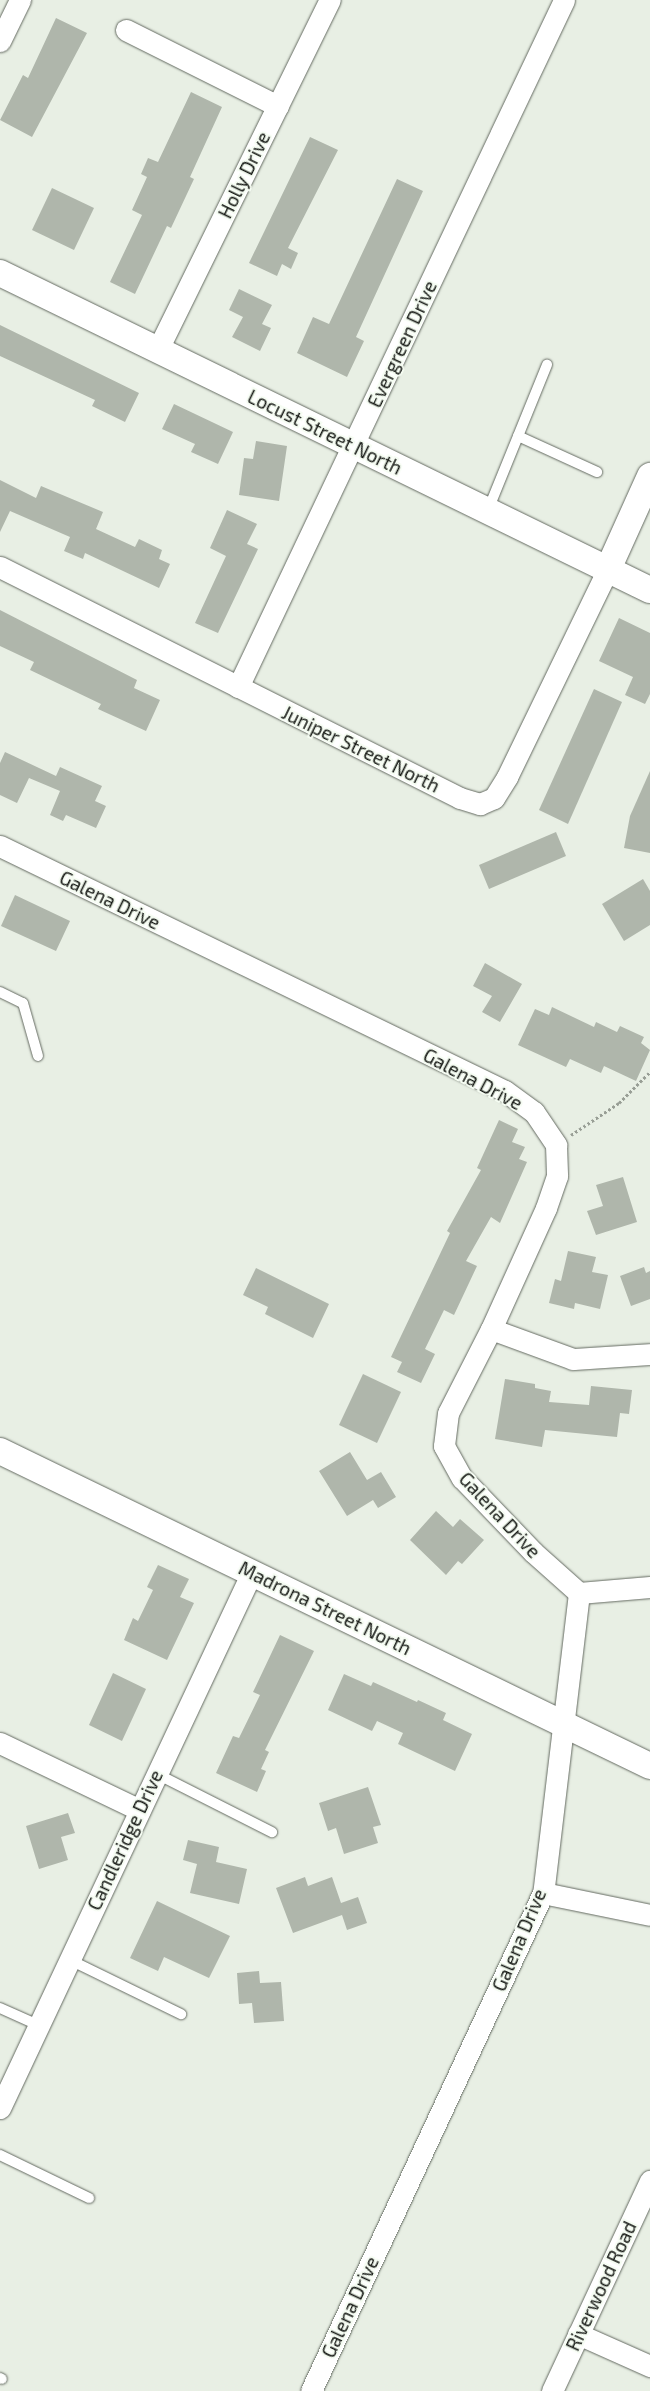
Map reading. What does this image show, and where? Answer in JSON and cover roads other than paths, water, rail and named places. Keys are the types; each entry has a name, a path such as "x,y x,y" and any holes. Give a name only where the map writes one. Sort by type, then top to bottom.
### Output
{"street":[{"path":"0,41 20,0"},
{"name":"Holly Drive","path":"158,349 330,0"},
{"name":"Evergreen Drive","path":"238,687 354,447 564,0"},
{"path":"126,30 278,106"},
{"name":"Locust Street North","path":"0,273 354,447 610,567 650,590"},
{"path":"610,567 650,476"},
{"name":"Juniper Street North","path":"0,567 460,798 480,804 494,798 507,777 610,567"},
{"name":"Galena Drive","path":"0,846 505,1091 534,1112 556,1144 557,1176 491,1329 448,1413 444,1446 462,1478 532,1552 579,1593 565,1726 543,1893 311,2391"},
{"path":"491,1329 573,1360 650,1354"},
{"name":"Madrona Street North","path":"0,1451 650,1766"},
{"name":"Candleridge Drive","path":"0,2108 68,1959 252,1572"},
{"path":"579,1593 650,1586"},
{"path":"0,1743 140,1810"},
{"path":"543,1893 650,1915"},
{"name":"Riverwood Road","path":"552,2391 650,2181"},
{"path":"578,2334 650,2366"}],"lane":[{"path":"488,510 547,365"},
{"path":"518,436 597,472"},
{"path":"0,992 23,1003 38,1056"},
{"path":"157,1774 272,1832"},
{"path":"68,1959 181,2014"},
{"path":"0,2008 38,2025"},
{"path":"0,2155 89,2198"}]}
